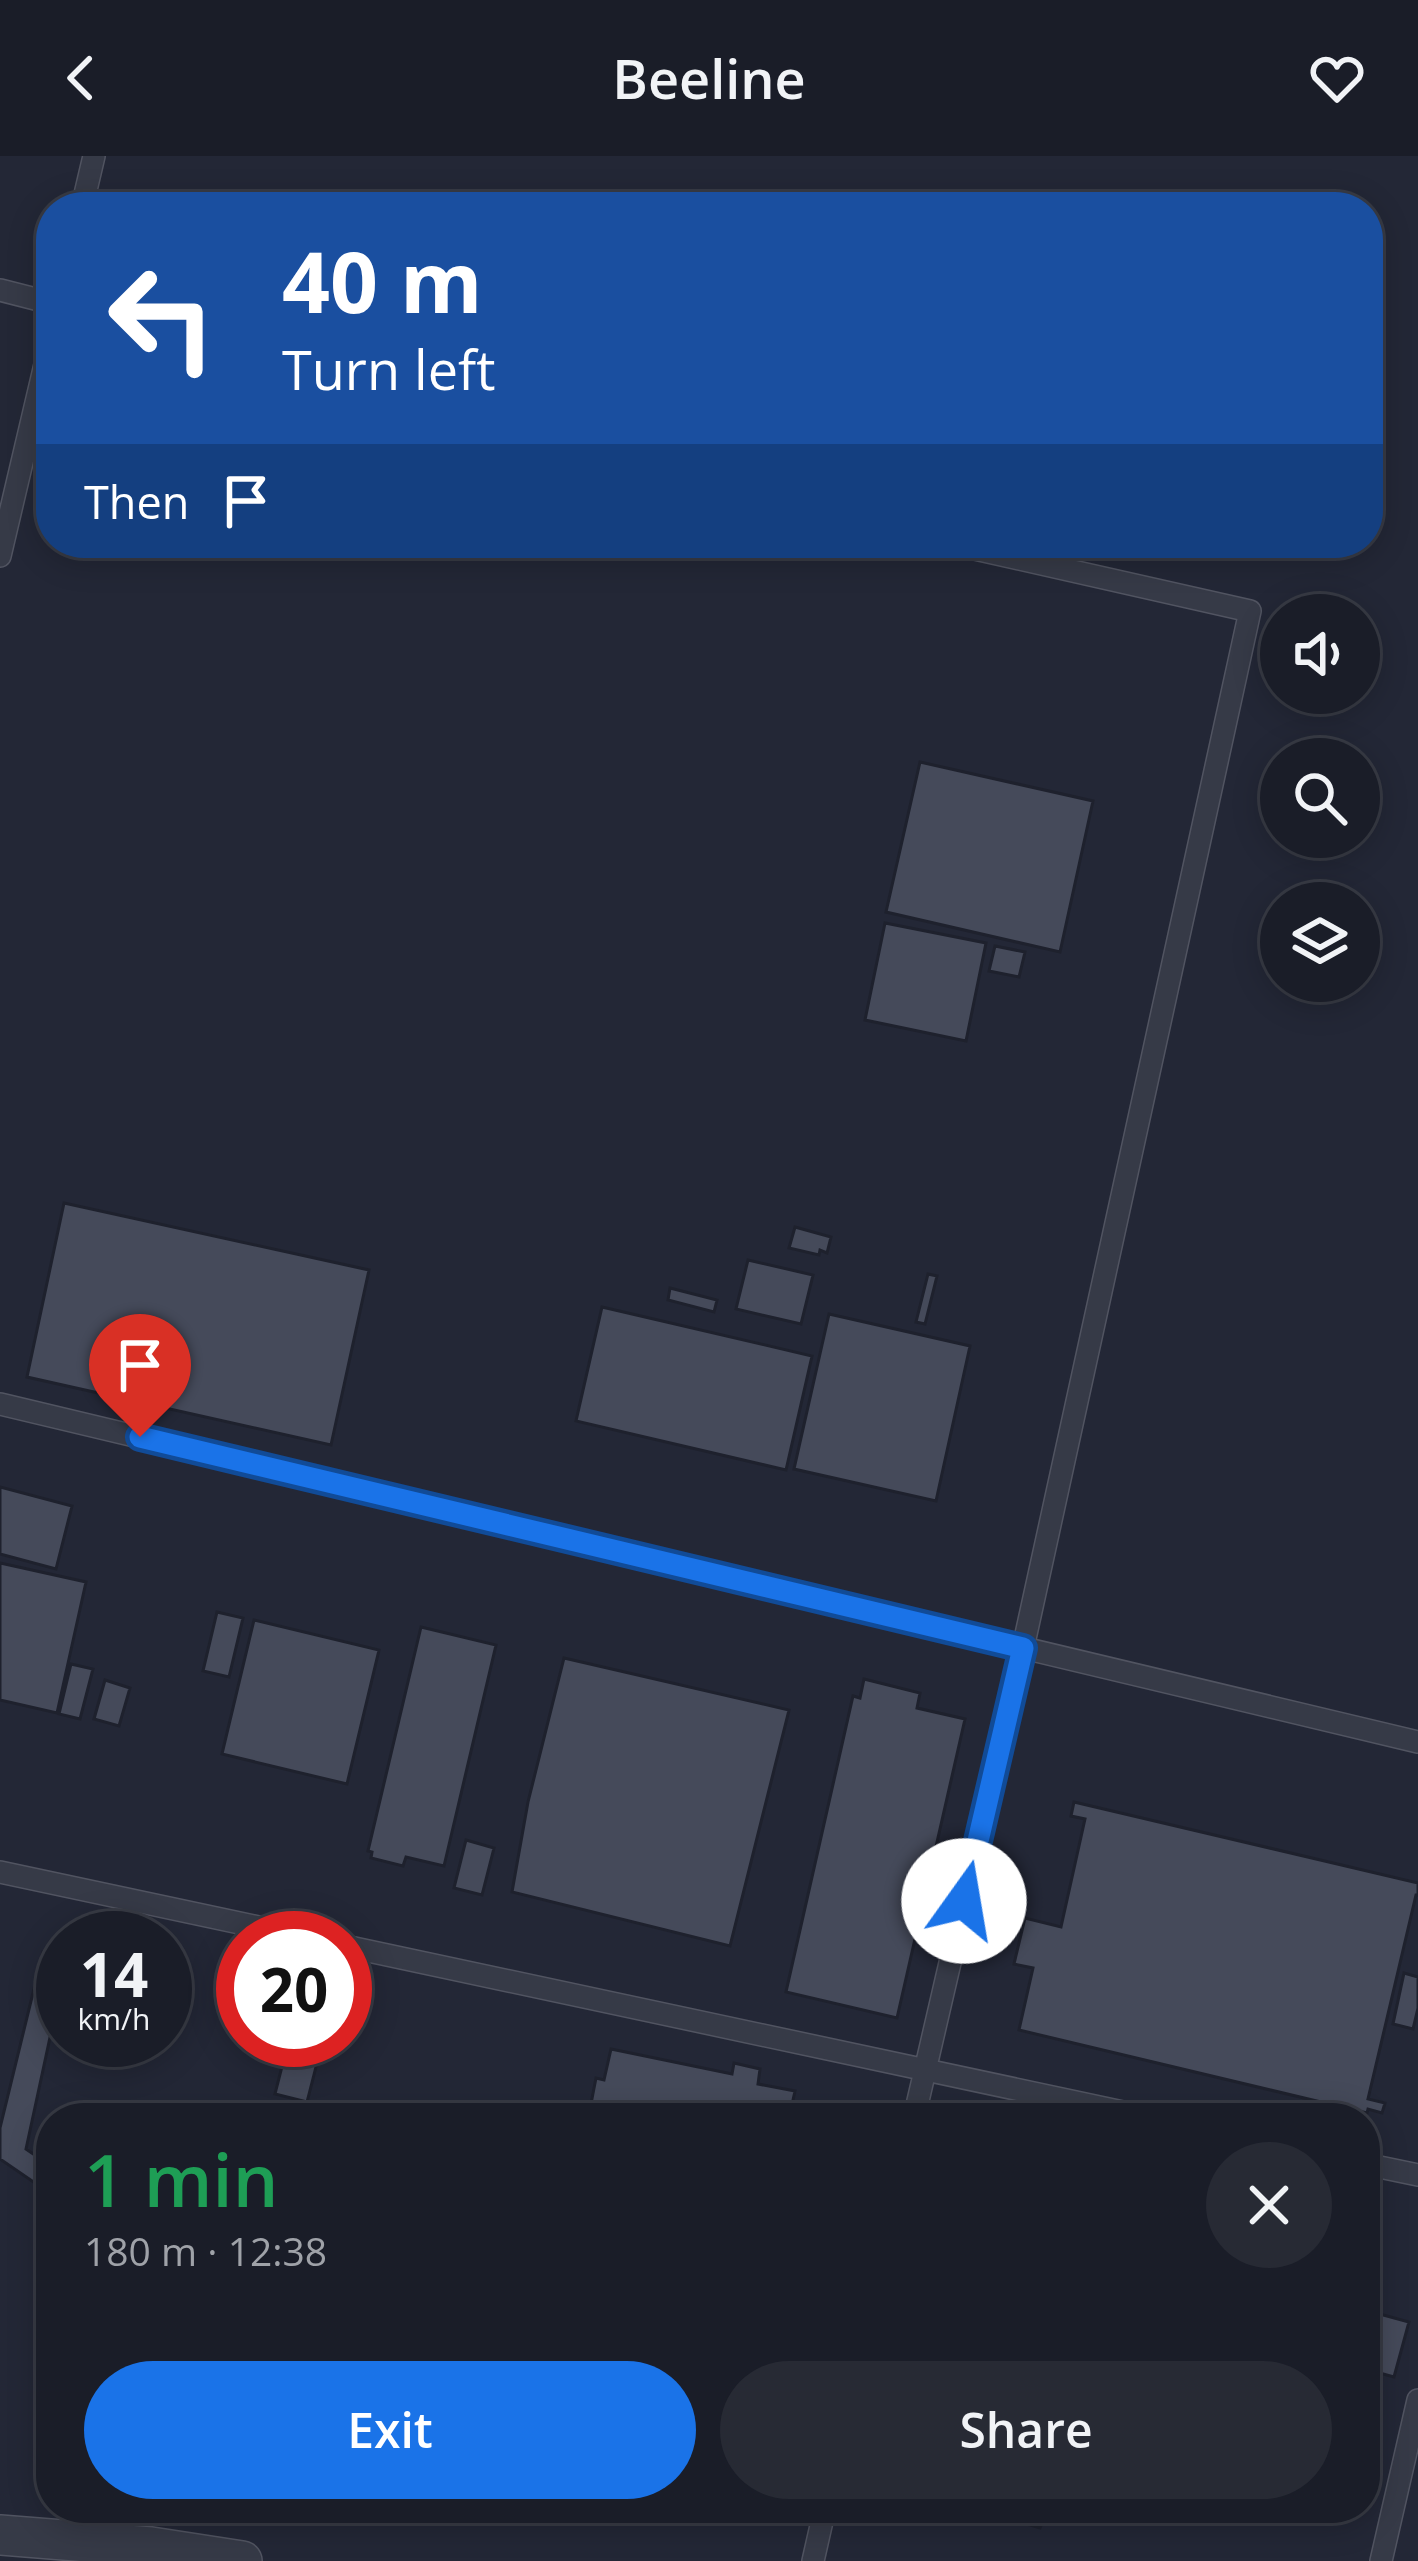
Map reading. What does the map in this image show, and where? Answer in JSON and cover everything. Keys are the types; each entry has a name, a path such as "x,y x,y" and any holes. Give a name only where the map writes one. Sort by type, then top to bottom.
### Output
{"street":[{"path":"0,2535 132,2554 242,2561"}],"lane":[{"path":"86,192 94,156"},
{"path":"0,290 36,299"},
{"path":"0,556 36,404"},
{"path":"918,2103 1023,1648 1250,611 1015,558"},
{"path":"0,1404 1418,1742"},
{"path":"0,1872 216,1918"},
{"path":"372,1952 1080,2103"},
{"path":"1380,2167 1418,2175"},
{"path":"1381,2561 1418,2400"},
{"path":"813,2561 822,2523"}],"building":[{"path":"920,762 1093,801 1060,952 886,912"},
{"path":"885,923 986,943 966,1041 865,1020"},
{"path":"995,946 1025,952 1019,977 989,971"},
{"path":"64,1203 369,1270 331,1445 27,1377"},
{"path":"795,1227 831,1237 827,1253 789,1248"},
{"path":"748,1260 813,1275 801,1324 736,1309"},
{"path":"928,1274 937,1276 925,1324 916,1322"},
{"path":"670,1288 717,1300 714,1312 668,1300"},
{"path":"602,1307 812,1356 786,1470 576,1421"},
{"path":"829,1314 970,1346 936,1501 794,1469"},
{"path":"0,1487 72,1506 56,1569 0,1554"},
{"path":"0,1563 86,1582 57,1713 0,1700"},
{"path":"217,1612 243,1618 229,1677 203,1671"},
{"path":"254,1620 379,1650 347,1784 222,1754"},
{"path":"421,1627 496,1645 444,1866 406,1857 403,1866 371,1858 368,1851"},
{"path":"564,1658 789,1710 730,1946 512,1892 528,1802"},
{"path":"71,1664 93,1669 80,1719 59,1714"},
{"path":"864,1679 920,1693 917,1708 965,1719 897,2018 786,1992 853,1696 860,1698"},
{"path":"105,1680 130,1688 119,1726 94,1719"},
{"path":"1074,1802 1418,1883 1368,2099 1385,2103 1382,2113 1380,2103 1325,2103 1019,2030 1033,1968 1014,1964 1025,1918 1061,1927 1085,1819 1071,1816"},
{"path":"466,1840 494,1848 482,1895 454,1888"},
{"path":"1404,1973 1418,1977 1413,2029 1393,2024"},
{"path":"36,1981 36,2067 44,2067 26,2149 36,2156 36,2184 0,2159 0,2128"},
{"path":"611,2049 732,2074 734,2063 760,2069 758,2084 795,2091 792,2103 591,2103 596,2078 604,2080"},
{"path":"282,2067 316,2067 307,2102 275,2094"},
{"path":"1380,2314 1409,2322 1394,2377 1380,2373"}],"route":[{"path":"140,1437 1023,1648 964,1901"}]}
